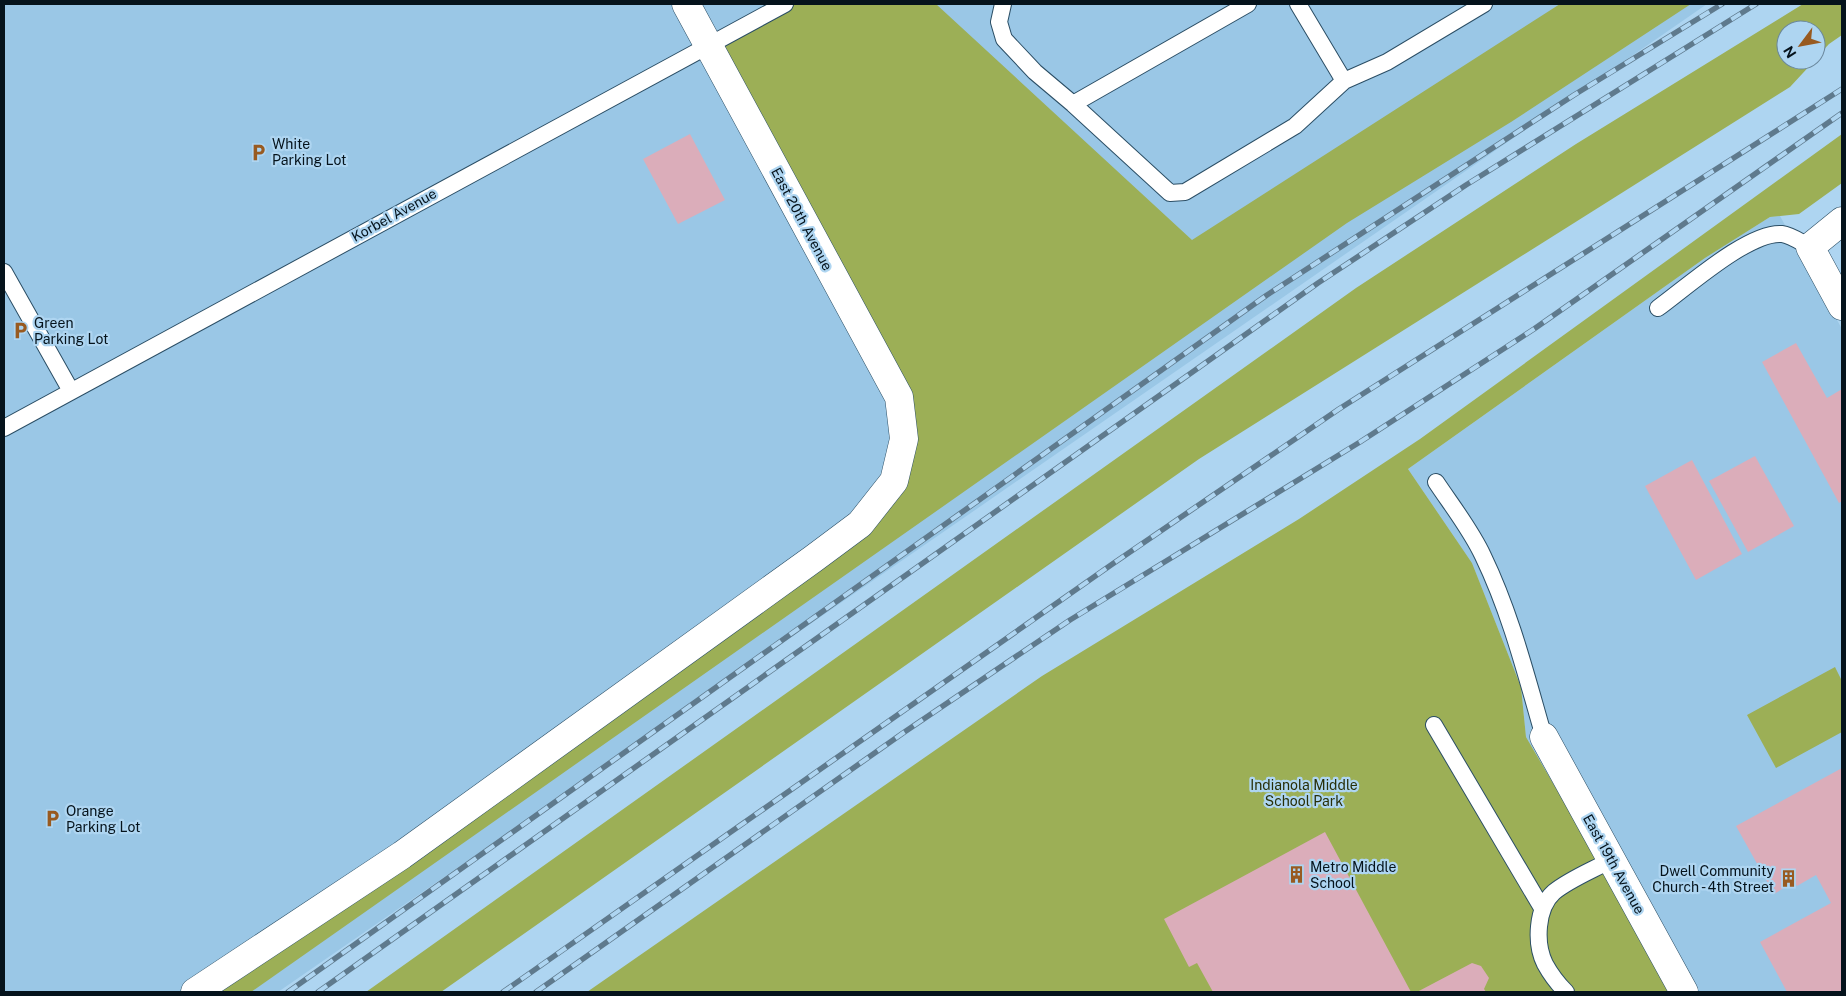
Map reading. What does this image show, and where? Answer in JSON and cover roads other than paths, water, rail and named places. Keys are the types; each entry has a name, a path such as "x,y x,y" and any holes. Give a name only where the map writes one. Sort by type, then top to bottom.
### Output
{"street":[{"name":"East 20th Avenue","path":"195,992 402,855 860,524 894,481 904,438 898,397 686,4"},
{"path":"1842,221 1810,247 1842,306"},
{"name":"East 19th Avenue","path":"1544,737 1681,992"}],"lane":[{"name":"Korbel Avenue","path":"4,428 548,131 709,47 785,4"},
{"path":"1003,4 999,22 1004,39 1034,72 1073,104 1170,193 1185,192 1295,126 1344,80 1387,62 1484,4"},
{"path":"1073,104 1248,4"},
{"path":"1298,4 1344,80"},
{"path":"1658,308 1748,243 1766,235 1784,234 1810,247"},
{"path":"4,272 71,391"},
{"path":"1436,482 1483,554 1522,654 1544,737"},
{"path":"1434,725 1542,908 1540,947 1545,963 1554,979 1566,992"},
{"path":"1542,908 1554,893 1611,860"}],"railway":[{"path":"288,992 1267,295 1574,95 1722,4"},
{"path":"318,992 1318,283 1466,185 1756,4"},
{"path":"503,992 1111,565 1339,409 1842,89"},
{"path":"536,992 903,733 1070,620 1360,442 1534,329 1842,113"}],"place":[{"name":"White Parking Lot","path":"258,152"},
{"name":"Green Parking Lot","path":"20,331"},
{"name":"Orange Parking Lot","path":"52,819"},
{"name":"Metro Middle School","path":"1296,875"},
{"name":"Dwell Community Church - 4th Street","path":"1788,879"}],"park label":[{"name":"Indianola Middle School Park","path":"1304,794"}]}
